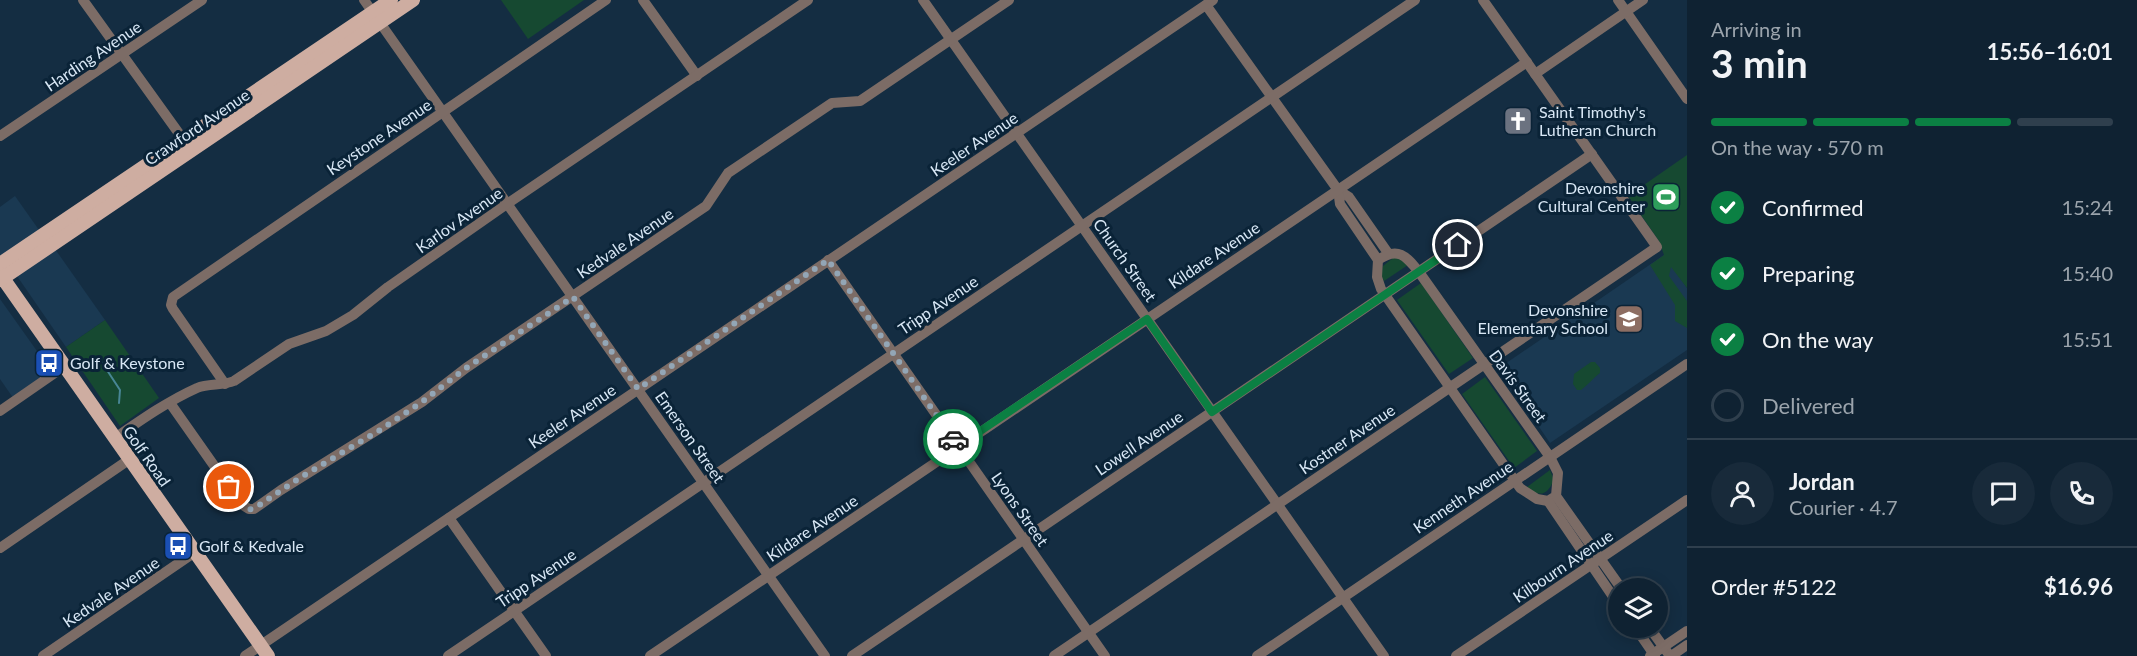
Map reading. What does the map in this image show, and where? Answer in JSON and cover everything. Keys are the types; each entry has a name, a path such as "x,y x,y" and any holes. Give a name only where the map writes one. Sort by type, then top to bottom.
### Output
{"main road":[{"name":"Crawford Avenue","path":"376,18 391,0"},
{"name":"Crawford Avenue","path":"1,274 376,18 413,0"},
{"name":"Golf Road","path":"1,274 264,651"}],"street":[{"path":"83,0 188,146"},
{"name":"Harding Avenue","path":"0,136 202,0"},
{"name":"Emerson Street","path":"364,0 825,656"},
{"name":"Keystone Avenue","path":"225,384 175,312 171,301 179,292 606,0"},
{"path":"643,0 697,76"},
{"name":"Karlov Avenue","path":"115,438 170,403 206,385 234,381 290,344 343,322 388,287 507,204 808,0"},
{"name":"Church Street","path":"923,0 1384,656"},
{"name":"Kedvale Avenue","path":"170,403 241,504 249,510 258,506 422,402 466,368 706,206 728,173 832,103 860,101 1009,0"},
{"name":"Tripp Avenue","path":"448,656 1415,0"},
{"path":"1483,0 1592,154"},
{"path":"1618,0 1687,99"},
{"path":"1535,74 1643,0"},
{"name":"Davis Street","path":"1209,3 1272,98 1338,190 1348,197 1383,256 1377,277 1385,295 1515,480 1528,495 1537,499 1552,498"},
{"name":"Keeler Avenue","path":"245,656 264,651 449,518 1209,3"},
{"name":"Kildare Avenue","path":"650,656 1527,62"},
{"name":"Kostner Avenue","path":"1054,656 1657,247 1592,154"},
{"name":"Lowell Avenue","path":"852,656 1592,154"},
{"name":"Davis Street","path":"1383,256 1396,253 1404,256 1419,272 1550,457 1557,473 1552,498 1596,562 1608,585"},
{"name":"Lyons Street","path":"828,260 1105,656"},
{"name":"Kenneth Avenue","path":"1257,656 1687,364"},
{"path":"0,411 65,366"},
{"path":"0,548 130,459"},
{"name":"Kilbourn Avenue","path":"1456,656 1687,500"},
{"path":"449,518 546,656"},
{"name":"Kedvale Avenue","path":"43,656 195,552"},
{"name":"Davis Street","path":"1596,562 1611,578"},
{"path":"1668,653 1687,631"},
{"path":"1642,638 1653,655 1668,653 1687,645"},
{"path":"1657,638 1668,653"}],"shaded area":[{"path":"15,196 39,230 0,258 0,207"},
{"path":"55,249 105,320 66,347 17,276"},
{"name":"Devonshire Elementary School","path":"1664,255 1687,288 1687,350 1550,443 1499,368"},
{"path":"0,299 54,375 16,402 0,379"}],"green space":[{"path":"501,0 584,0 528,39"},
{"path":"1687,155 1687,288 1671,267 1669,276 1687,301 1687,328 1675,321 1675,305 1650,265 1664,255 1659,241 1628,196"},
{"path":"1393,258 1398,258 1408,265 1384,281 1381,275 1383,266"},
{"path":"1421,283 1473,358 1449,374 1397,300"},
{"path":"105,320 159,398 120,426 66,347"},
{"path":"1591,362 1595,362 1600,368 1600,373 1581,390 1577,390 1573,384 1574,374"},
{"path":"1485,377 1537,451 1514,468 1462,394"},
{"path":"1550,470 1554,480 1546,492 1539,494 1527,487"}],"waterway":[{"path":"101,361 120,390 119,403"}],"way so far":[{"path":"229,487 241,504 249,510 254,509 330,459 380,430 439,390 466,368 573,297 638,389 828,260 953,439"}],"place":[{"name":"Saint Timothy's Lutheran Church","path":"1518,121"},
{"name":"Devonshire Cultural Center","path":"1666,197"},
{"name":"Devonshire Elementary School","path":"1629,319"},
{"name":"Golf & Keystone","path":"49,363"},
{"name":"Golf & Kedvale","path":"178,546"}],"route":[{"path":"953,439 958,446 1147,319 1212,412 1458,245"}]}
